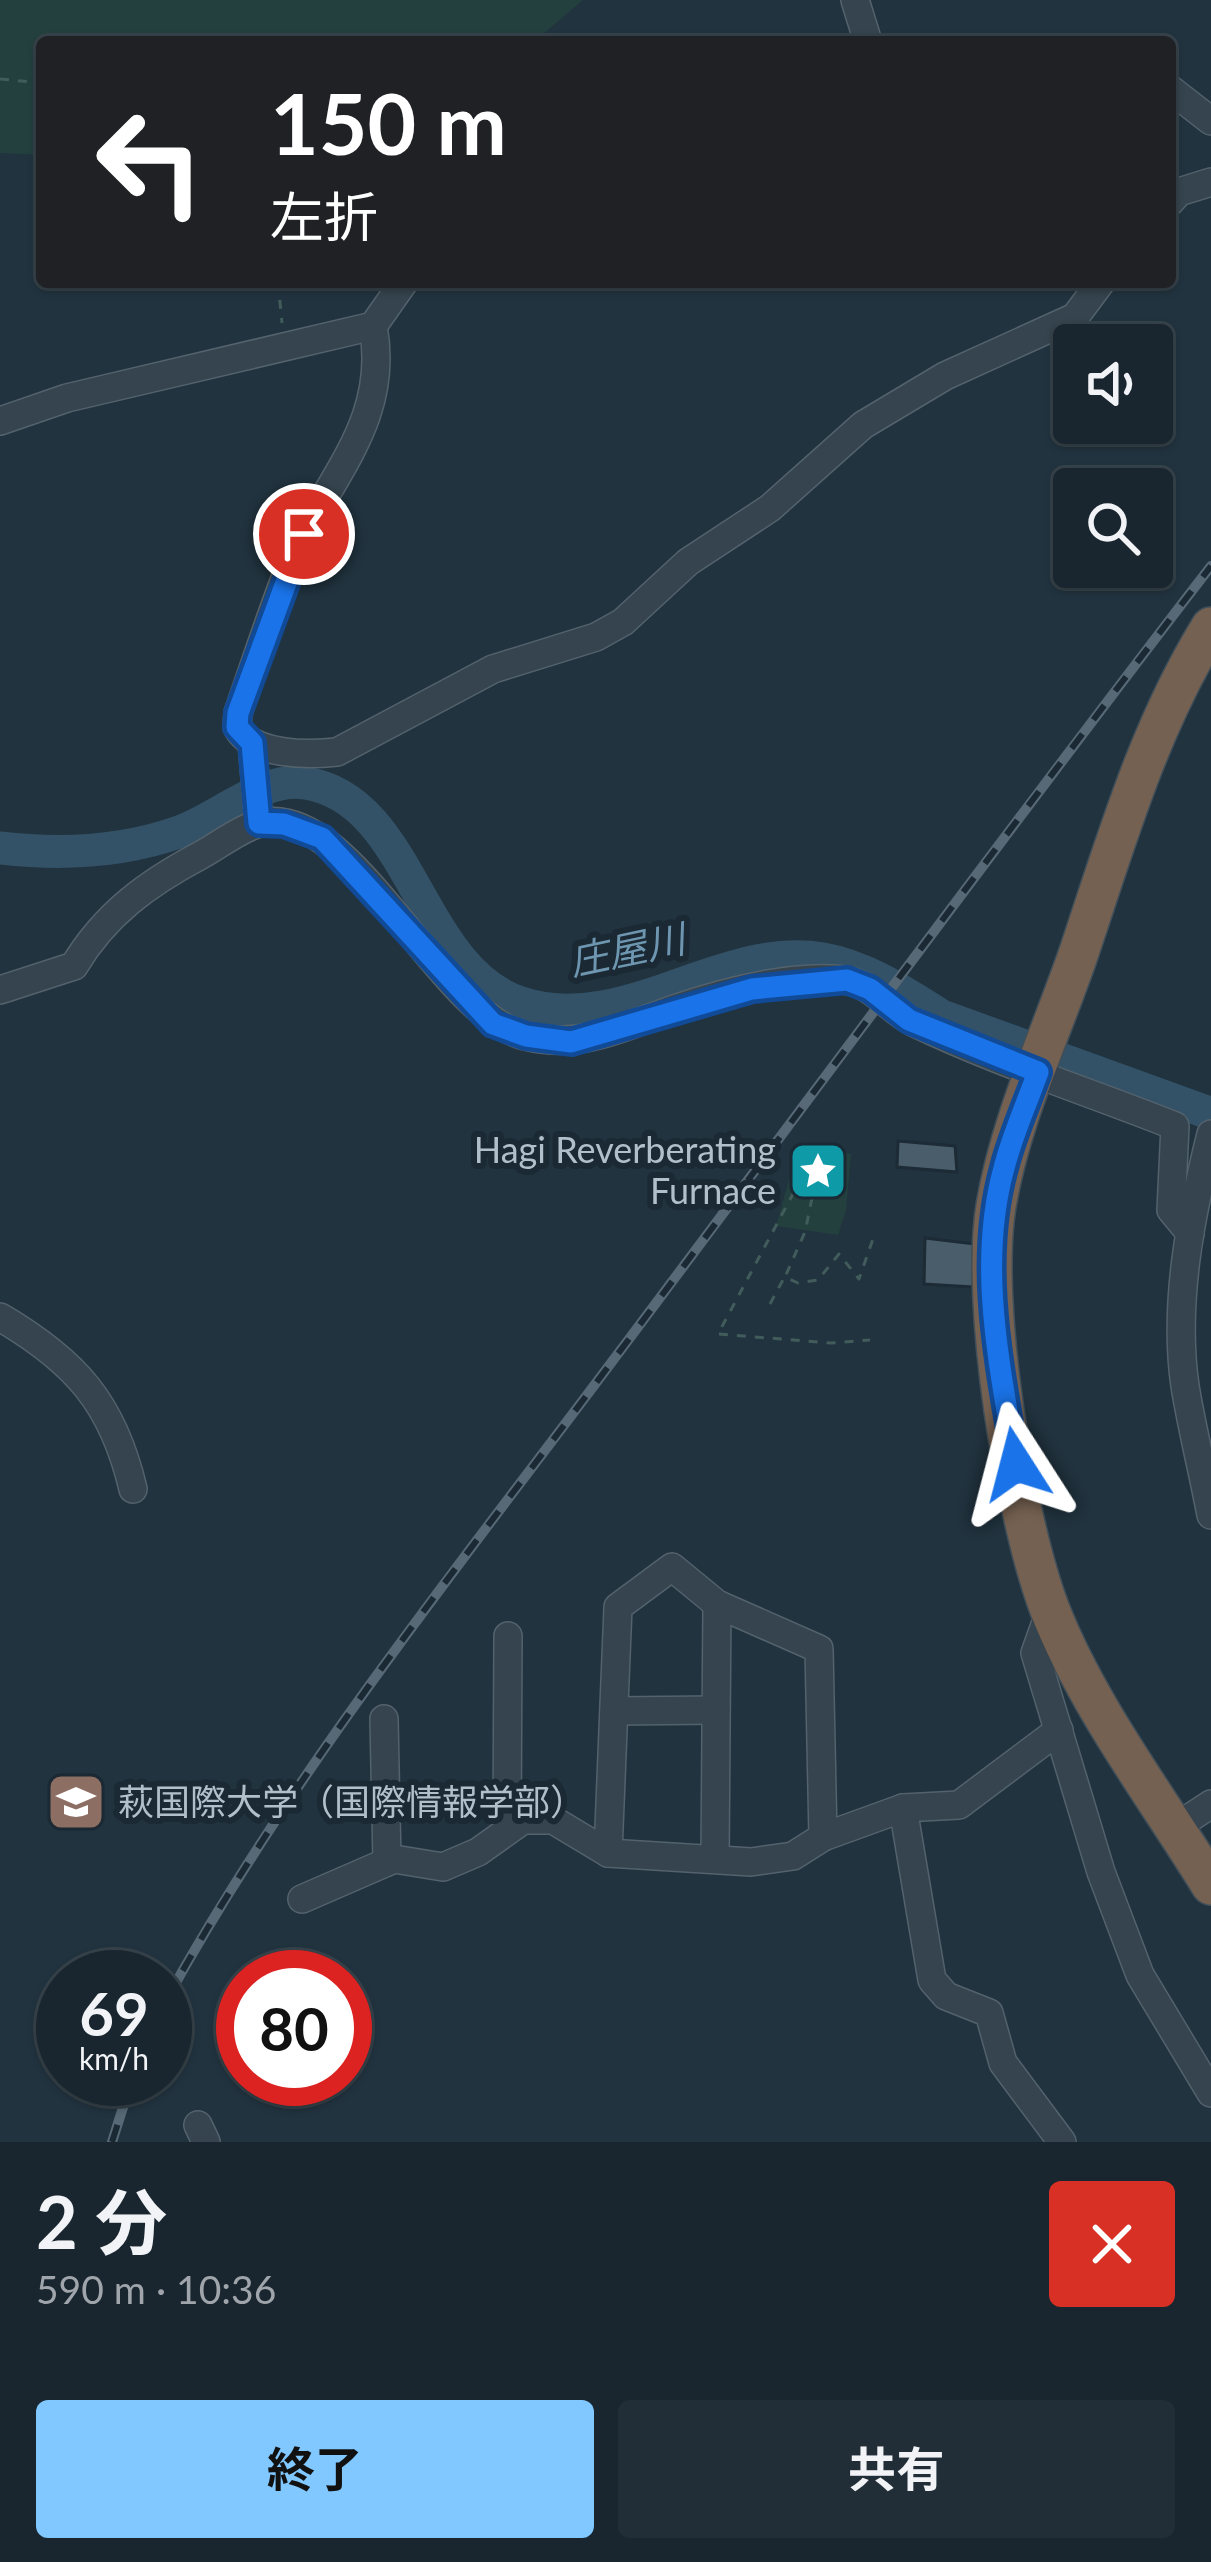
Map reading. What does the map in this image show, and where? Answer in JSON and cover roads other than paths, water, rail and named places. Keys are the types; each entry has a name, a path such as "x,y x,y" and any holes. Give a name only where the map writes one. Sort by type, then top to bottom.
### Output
{"highway":[{"path":"1211,627 1156,725 1004,1167 991,1250 992,1291 1016,1464 1050,1611 1080,1672 1211,1886"}],"street":[{"path":"855,0 866,36"},
{"path":"1176,94 1211,122"},
{"path":"1176,195 1211,182"},
{"path":"400,288 373,326 368,405 355,449 304,534 238,713 237,727 252,743 309,755 338,752 511,662 596,637 649,603 688,562 770,508 863,425 945,376 1075,316 1096,288"},
{"path":"0,421 67,398 283,343 373,326"},
{"path":"252,743 259,823"},
{"path":"0,990 74,966 95,931 153,881 259,823 284,824 322,838 354,868 468,1001 493,1024 526,1036 571,1042 752,989 847,980 870,989 909,1020 1043,1058 1175,1126 1171,1210 1190,1233"},
{"path":"1210,1137 1190,1233 1182,1318 1185,1383 1211,1515"},
{"path":"0,1317 53,1348 84,1380 124,1450 133,1489"},
{"path":"608,1852 618,1607 671,1567 717,1604 820,1649 823,1837"},
{"path":"715,1859 717,1604"},
{"path":"1050,1611 1035,1653 1101,1872 1140,1975 1211,2093"},
{"path":"508,1636 508,1831"},
{"path":"614,1711 716,1710"},
{"path":"384,1719 387,1862"},
{"path":"302,1899 387,1862 443,1867 478,1852 523,1820 553,1820 608,1852 752,1862 793,1856 823,1837 903,1808 959,1805 1059,1730"},
{"path":"1176,1827 1211,1804"},
{"path":"903,1808 932,1980 946,1996 989,2012 1003,2062 1062,2142"}],"water":[{"path":"902,984 1211,1096 1211,1132 993,1044 897,996"}],"waterway":[{"name":"庄屋川","path":"0,848 68,851 135,844 194,826 273,786 305,783 341,796 370,819 459,957 486,984 521,1003 559,1010 597,1008 748,963 785,957 853,967 937,1013"}],"railway":[{"path":"192,1956 266,1835 377,1675 1211,566"},
{"path":"112,2142 123,2106"}],"place":[{"name":"Hagi Reverberating Furnace","path":"818,1171"},
{"name":"萩国際大学（国際情報学部）","path":"76,1802"}]}
